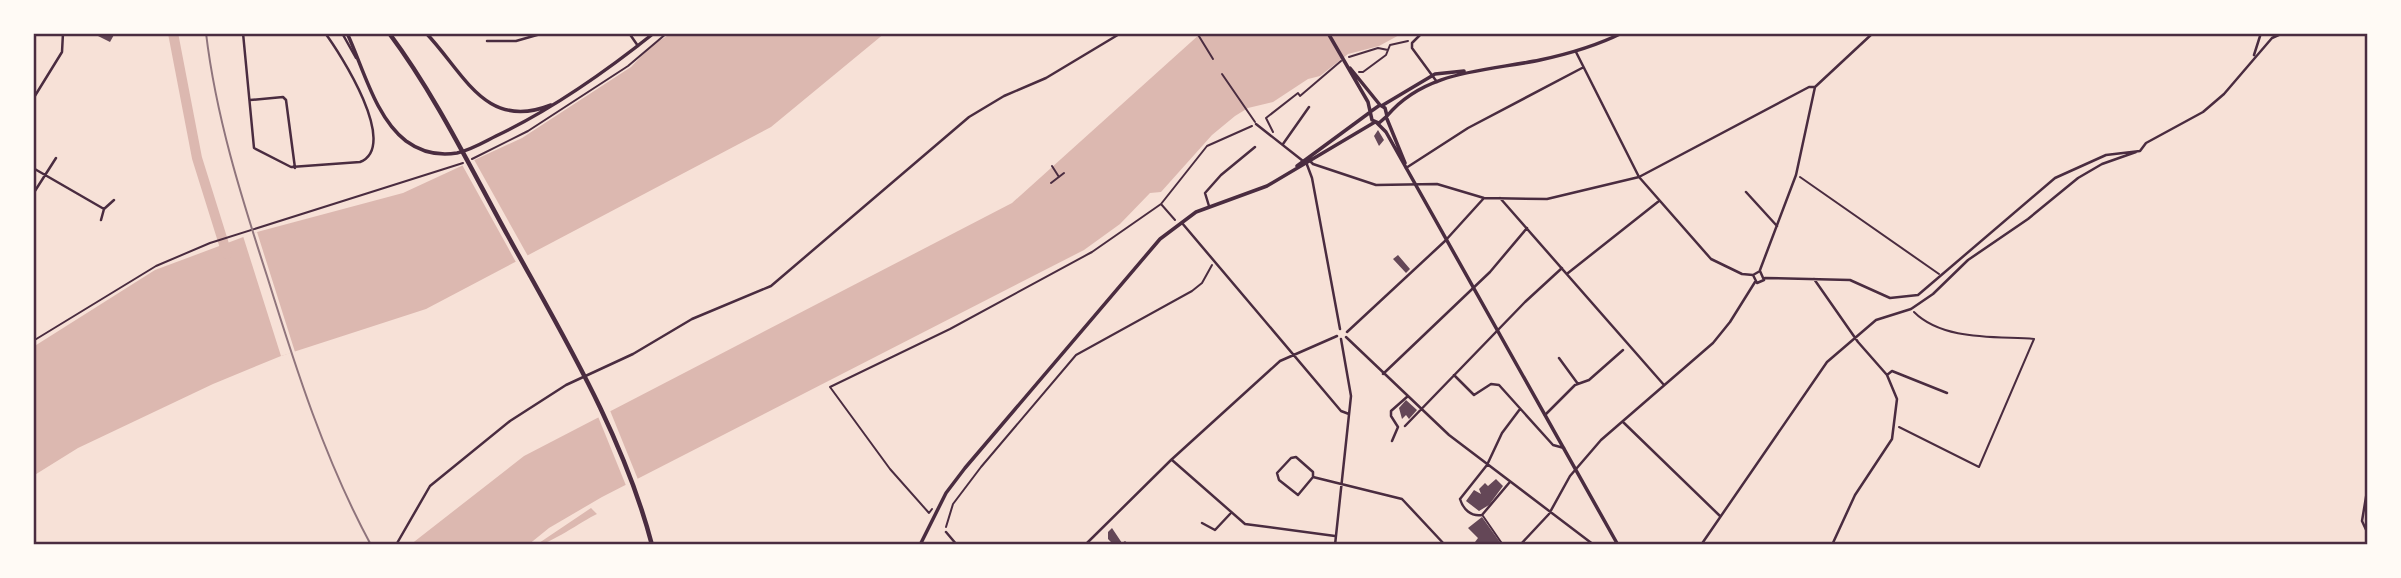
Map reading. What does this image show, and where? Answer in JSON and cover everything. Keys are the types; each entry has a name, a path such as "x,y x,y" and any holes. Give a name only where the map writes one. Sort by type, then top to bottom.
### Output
{"main road":[{"path":"344,33 381,108 399,135 421,149 449,154 472,148 557,103 654,33"},
{"path":"389,33 444,120 588,381 619,447 652,545"},
{"path":"426,33 480,97 494,106 525,113 557,103"},
{"path":"1328,33 1367,100 1369,113 1384,129 1618,545"},
{"path":"919,545 946,493 965,468 1130,273 1180,223 1209,206 1267,186 1306,161 1380,105 1434,75 1473,71 1576,51 1622,33"},
{"path":"1344,61 1387,116 1406,169"},
{"path":"1306,161 1387,116 1397,106 1437,82 1473,71"}],"street":[{"path":"33,99 62,52 63,33"},
{"path":"243,33 254,148 295,167 360,162 369,156 371,149 370,121 364,98 326,33"},
{"path":"487,41 516,40 544,33"},
{"path":"629,33 638,46"},
{"path":"396,545 430,486 510,421 566,385 633,354 692,319 771,286 969,117 1004,96 1046,78 1121,33"},
{"path":"1197,33 1213,59"},
{"path":"1422,33 1412,43 1414,53 1437,82"},
{"path":"1222,74 1256,124 1306,161 1376,185 1437,184 1485,198 1547,200 1639,177 1771,106 1815,86 1873,33"},
{"path":"2253,58 2261,33"},
{"path":"1701,545 1827,362 1856,335 1876,320 1911,309 1968,260 2028,219 2078,178 2102,163 2140,151 2146,143 2203,112 2224,94 2273,38 2283,33"},
{"path":"1576,51 1582,68 1639,177 1711,259 1732,271 1753,275 1760,271 1796,175 1815,86"},
{"path":"1406,169 1468,128 1582,68"},
{"path":"248,100 283,97 286,100 295,167"},
{"path":"1283,145 1309,107"},
{"path":"1209,206 1205,193 1221,174 1255,147"},
{"path":"1755,282 1760,283 1765,278 1850,280 1898,299 1918,295 2055,178 2106,155 2140,151"},
{"path":"33,194 56,158"},
{"path":"1084,545 1171,460 1273,367 1337,336 1340,329 1306,161"},
{"path":"33,169 104,209"},
{"path":"1746,192 1777,226"},
{"path":"1341,339 1446,241 1485,198"},
{"path":"1500,198 1562,268 1626,347 1665,386"},
{"path":"101,220 104,209 114,200"},
{"path":"1567,274 1659,201"},
{"path":"1180,223 1291,356 1341,411 1349,414"},
{"path":"1384,374 1473,289 1527,228"},
{"path":"1405,426 1562,268"},
{"path":"1760,271 1765,278"},
{"path":"1520,545 1549,514 1575,469 1713,342 1730,322 1755,282 1753,275"},
{"path":"1814,279 1856,335 1858,342 1887,375 1897,399 1896,425 1892,439 1855,495 1832,545"},
{"path":"1340,329 1384,374 1487,466 1594,545"},
{"path":"1335,545 1339,484 1351,396 1341,339 1337,336"},
{"path":"1545,415 1578,384 1589,380 1626,347"},
{"path":"1559,358 1578,384"},
{"path":"1887,375 1892,371 1947,393"},
{"path":"1454,374 1474,395 1491,384 1499,384 1553,445 1564,449"},
{"path":"1392,441 1398,427 1391,411 1408,396"},
{"path":"1503,545 1482,515 1470,513 1460,499 1487,466 1502,433 1520,409"},
{"path":"1623,422 1720,516"},
{"path":"1296,457 1312,472 1313,477 1298,495 1279,480 1277,473 1291,458 1296,457"},
{"path":"1171,460 1230,514 1252,527 1335,536"},
{"path":"1313,477 1402,499 1445,545"},
{"path":"1482,515 1509,483"},
{"path":"2368,485 2362,521 2368,534"},
{"path":"1202,523 1215,530 1230,514"},
{"path":"946,533 957,545"}],"path":[{"path":"33,341 156,266 210,243 463,163 528,131 628,66 667,33"},
{"path":"1364,70 1386,55 1390,45 1405,39 1412,43"},
{"path":"1275,138 1266,118 1298,93 1300,96"},
{"path":"929,513 890,469 830,387 950,328 1092,252 1161,204 1207,146 1256,124"},
{"path":"1052,166 1059,177"},
{"path":"1051,183 1064,173"},
{"path":"1796,175 1939,275"},
{"path":"1161,204 1180,223"},
{"path":"946,533 953,504 1015,424 1076,355 1192,291 1202,283 1214,261"},
{"path":"1896,425 1979,467 2034,340 1963,334 1926,324 1911,309"},
{"path":"937,522 946,533"}],"shaded area":[{"path":"672,33 885,33 771,127 426,309 281,356 213,384 78,448 33,476 33,347 155,270 257,232 403,193 522,138 631,67 652,45"},
{"path":"1201,33 1403,33 1379,46 1348,54 1320,76 1308,79 1273,102 1248,108 1235,116 1212,135 1161,192 1150,193 1120,224 1084,250 602,497 549,528 528,545 410,545 524,456 1012,203"},
{"path":"591,508 597,514 557,537 536,545"}],"pier":[{"path":"472,156 529,258 517,264 460,161"},
{"path":"257,232 295,352 281,356 243,236"},
{"path":"609,408 639,482 627,488 597,414"}],"building":[{"path":"92,33 115,33 110,42"},
{"path":"1378,130 1384,140 1379,146 1374,136"},
{"path":"1398,255 1410,269 1406,273 1393,259"},
{"path":"1406,400 1417,410 1409,419 1406,415 1402,419 1399,408"},
{"path":"1496,479 1503,486 1489,505 1479,511 1466,501 1474,490 1481,494 1479,489 1485,483 1488,486"},
{"path":"1482,517 1502,545 1477,545 1475,542 1478,538 1468,528"},
{"path":"1112,528 1122,543 1125,541 1130,545 1114,545 1108,539 1108,532"}],"waterway":[{"path":"173,33 197,158 227,254"}],"railway":[{"path":"206,33 230,156 289,345 339,480 371,545"}]}
